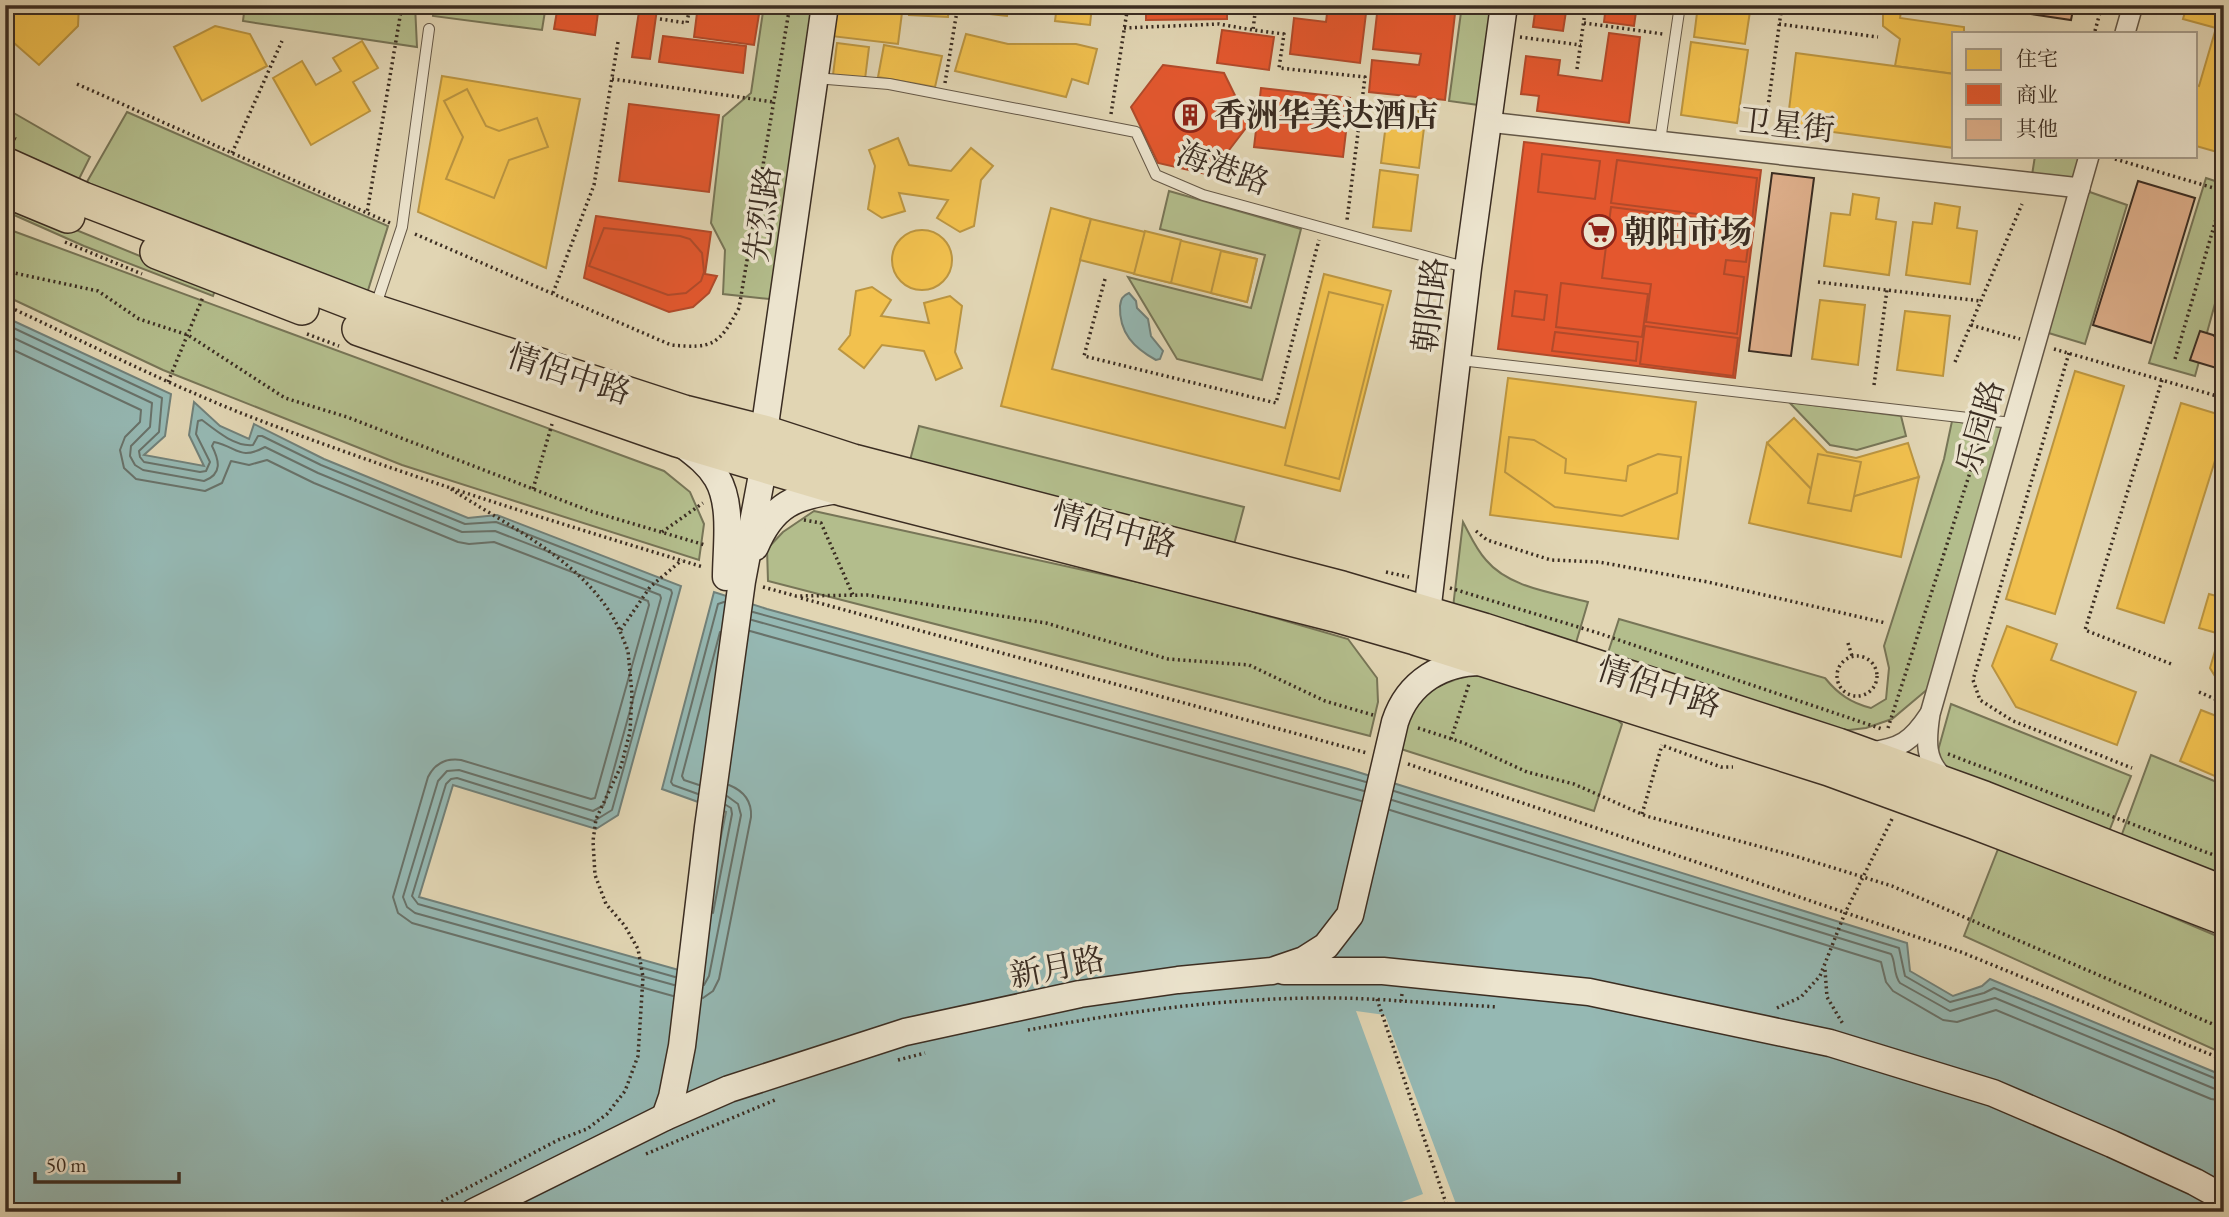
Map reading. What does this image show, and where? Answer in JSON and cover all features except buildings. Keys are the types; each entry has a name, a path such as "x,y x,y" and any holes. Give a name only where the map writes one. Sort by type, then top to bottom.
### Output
{"highway":[{"name":"情侶中路","path":"5,164 362,330 764,432 853,461 1342,588 1427,613 1861,753 1958,788 2224,893"},
{"name":"情侶中路","path":"5,190 230,281 677,440 842,489 1335,615 1489,662 1829,769 2224,918"}],"street":[{"name":"先烈路","path":"764,432 824,5"},
{"name":"朝阳路","path":"1427,613 1468,268 1504,5"},
{"path":"2125,32 2133,5"},
{"name":"卫星街","path":"1488,122 2080,188"},
{"name":"乐园路","path":"1930,714 2088,158"},
{"path":"621,1139 641,1120 653,1102 666,1062 687,855 725,576 764,432"},
{"path":"665,1117 672,1097 682,1046 708,827 725,576 726,508 718,478 702,459 677,440"},
{"path":"725,576 776,511 790,501 806,495 842,489"},
{"name":"新月路","path":"474,1212 665,1117 729,1089 905,1032 1080,994 1178,980 1272,971 1304,960 1326,946 1350,915 1395,722 1410,692 1431,675 1460,663 1489,662"},
{"path":"1861,753 1890,750 1901,745 1910,739 1930,714"},
{"path":"1930,714 1928,756 1940,775 1958,788"},
{"path":"1272,971 1383,971 1590,992 1830,1043 1993,1093 2124,1149 2224,1198"}],"lane":[{"path":"1660,141 1680,5"},
{"path":"362,330 401,227 429,29"},
{"name":"海港路","path":"815,78 889,84 1136,132 1156,175 1203,195 1468,268"},
{"path":"1457,359 2012,423"}],"path":[{"path":"367,213 402,5"},
{"path":"660,19 687,23 690,5"},
{"path":"77,84 671,345 692,347 713,344 726,332 739,308 790,5"},
{"path":"943,95 958,5"},
{"path":"1110,127 1128,5"},
{"path":"1252,30 1256,5"},
{"path":"1577,69 1586,5"},
{"path":"1761,152 1782,5"},
{"path":"2095,31 2102,5"},
{"path":"1584,23 1676,36"},
{"path":"1124,28 1219,24 1284,34 1279,68 1365,77 1345,234"},
{"path":"1779,24 1878,37"},
{"path":"1500,35 1581,45"},
{"path":"232,153 282,41"},
{"path":"553,293 594,185 618,42"},
{"path":"612,79 774,102"},
{"path":"2115,159 2224,192 2175,359"},
{"path":"1955,362 2022,204"},
{"path":"1105,279 1084,356 1276,403 1323,228"},
{"path":"56,239 144,275"},
{"path":"5,271 98,291 139,319 188,335 285,398 347,417 590,511 708,545"},
{"path":"1818,282 1981,301"},
{"path":"1874,385 1887,290"},
{"path":"168,382 203,297"},
{"path":"5,305 168,382 250,416 446,486 725,576 1386,761 1425,769 1961,953 2224,1060"},
{"path":"1971,325 2224,398"},
{"path":"306,334 362,330"},
{"path":"2068,353 1973,680 1980,700 2013,721 2132,768"},
{"path":"2162,380 2085,630 2171,664"},
{"path":"1887,731 1987,420"},
{"path":"533,489 552,422"},
{"path":"422,1212 558,1140 587,1129 607,1114 625,1091 638,1056 643,976 638,949 625,926 606,904 595,875 593,841 596,819 621,766 630,732 632,694 628,651 620,631 589,583 564,561 446,486"},
{"path":"662,532 722,490"},
{"path":"1476,531 1487,540 1551,560 1599,562 1695,579 1886,623"},
{"path":"707,557 725,576"},
{"path":"620,631 650,587 682,561"},
{"path":"796,596 867,595 1046,623 1168,659 1249,665 1325,701 1464,743 1527,772 1574,784 1642,814 1892,886 2224,1029"},
{"path":"1848,643 1852,656"},
{"path":"1852,656 1865,657 1875,665 1877,671 1876,684 1860,696 1847,693 1838,682 1841,664 1852,656"},
{"path":"2199,692 2224,703"},
{"path":"1650,741 1721,767 1740,767"},
{"path":"1642,814 1662,746"},
{"path":"1772,1009 1780,1008 1801,997 1812,987 1826,964 1844,913 1893,817"},
{"path":"1826,964 1827,997 1837,1017 1852,1030"},
{"path":"1024,1031 1119,1014 1201,1006 1339,997 1401,1002"},
{"path":"1377,999 1449,1212"},
{"path":"888,1063 927,1052"},
{"path":"642,1156 780,1098"},
{"path":"1423,1212 1446,1203"}],"green space":[{"path":"245,5 415,5 417,47 243,21"},
{"path":"434,5 546,5 542,30 433,16"},
{"path":"764,5 820,5 779,300 723,294 725,250 711,223 723,117 751,93"},
{"path":"1462,5 1499,5 1486,106 1449,101"},
{"path":"5,108 90,157 73,191 5,160"},
{"path":"127,112 388,226 365,300 84,187"},
{"path":"2035,158 2083,158 2076,183 2032,175"},
{"path":"2206,178 2224,184 2224,271 2195,376 2149,363"},
{"path":"2084,190 2127,205 2085,344 2042,331"},
{"path":"1169,191 1301,229 1262,380 1177,359 1128,277 1251,308 1265,255 1160,229"},
{"path":"5,201 216,287 213,296 84,246 5,211"},
{"path":"5,228 664,471 690,492 704,524 699,560 402,465 163,370 5,296"},
{"path":"1789,402 1901,416 1906,436 1857,450 1830,445"},
{"path":"1952,421 2006,428 1929,688 1892,719 1866,728 1824,733 1606,659 1619,619 1825,678 1845,697 1864,706 1871,708 1886,699 1889,668 1884,646 1944,459"},
{"path":"919,426 1244,507 1232,552 908,468"},
{"path":"814,511 1188,593 1348,639 1377,678 1378,702 1370,736 768,581 767,549 783,532"},
{"path":"1463,522 1482,556 1507,577 1533,588 1588,602 1573,653 1452,616"},
{"path":"1473,673 1606,709 1622,724 1594,811 1401,749 1414,695"},
{"path":"1951,704 2131,776 2106,839 1932,772"},
{"path":"2151,755 2224,785 2224,888 2118,845"},
{"path":"2000,844 2224,939 2224,1054 1964,936"}],"water":[{"path":"1129,293 1136,301 1137,308 1148,319 1151,336 1163,351 1160,359 1156,360 1141,350 1125,332 1120,306 1122,298"},
{"path":"5,317 171,394 165,436 144,455 204,466 189,435 194,402 220,426 249,439 254,424 324,459 468,518 497,515 681,586 618,815 596,829 453,785 419,897 693,974 726,812 662,789 714,592 767,609 1348,769 1907,943 1910,971 1953,996 1982,986 1990,979 2224,1076 2224,1212 5,1212"}],"pier":[{"path":"1356,1011 1385,1015 1459,1212 1375,1212 1423,1194"}],"place":[{"name":"香洲华美达酒店","path":"1190,115"},
{"name":"朝阳市场","path":"1599,232"}]}
